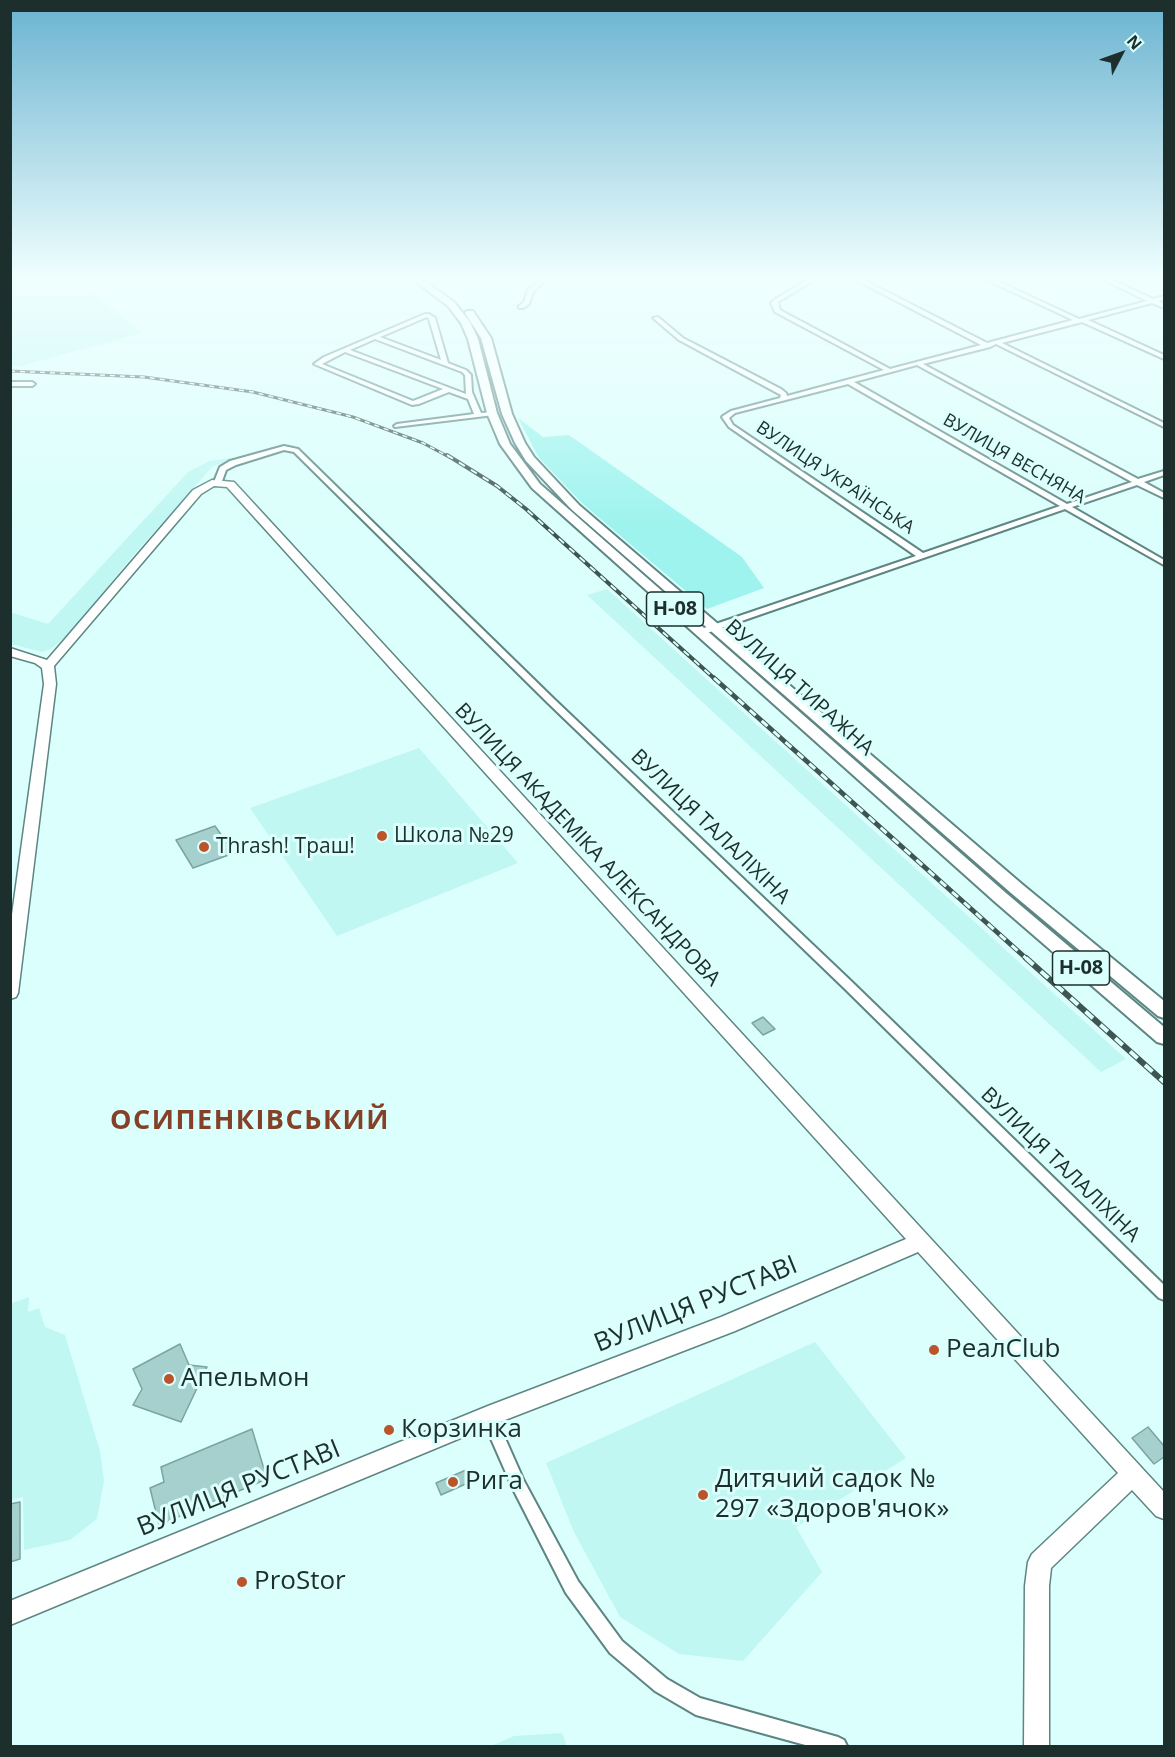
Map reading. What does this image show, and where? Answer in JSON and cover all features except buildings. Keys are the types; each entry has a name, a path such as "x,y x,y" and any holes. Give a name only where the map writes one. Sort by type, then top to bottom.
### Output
{"main road":[{"name":"ВУЛИЦЯ ТИРАЖНА","path":"479,361 492,414 505,444 536,486 562,512 1000,897 1164,1037"},
{"name":"ВУЛИЦЯ ТИРАЖНА","path":"492,361 507,414 530,459 575,507 1017,889 1164,1011"},
{"path":"492,414 507,414"}],"street":[{"path":"323,361 317,364 412,403 447,390"},
{"path":"373,361 472,398"},
{"path":"439,361 468,375 469,392 478,415"},
{"name":"ВУЛИЦЯ УКРАЇНСЬКА","path":"723,361 782,392 784,396 783,399 728,415 725,417 731,426 921,555"},
{"path":"871,361 888,370"},
{"path":"783,399 925,361"},
{"path":"1034,361 1164,425"},
{"path":"917,363 1164,496"},
{"name":"ВУЛИЦЯ ВЕСНЯНА","path":"848,381 1164,563"},
{"path":"10,384 32,384"},
{"path":"397,426 492,414"},
{"name":"ВУЛИЦЯ ТАЛАЛІХІНА","path":"218,483 223,469 233,463 284,448 296,450 559,709 847,984 1164,1294"},
{"path":"701,632 1164,472"},
{"path":"10,993 22,917 29,840 50,684 48,666 197,492 212,483 218,483"},
{"name":"ВУЛИЦЯ АКАДЕМІКА АЛЕКСАНДРОВА","path":"218,483 230,484 237,491 445,722 923,1241 1164,1508"},
{"path":"10,652 39,660 48,666"},
{"name":"ВУЛИЦЯ РУСТАВІ","path":"10,1613 488,1416 728,1324 923,1241"},
{"path":"488,1416 519,1486 572,1587 616,1647 661,1685 696,1706 838,1746"},
{"path":"1037,1746 1037,1586 1040,1562 1134,1473"}],"shaded area":[{"path":"11,361 39,361 21,366 11,366"},
{"path":"518,418 543,437 569,435 742,557 764,588 707,609 584,505 539,458"},
{"path":"230,458 233,460 213,466 130,559 70,633 51,649 42,652 11,644 10,612 48,624 188,472 209,461"},
{"path":"607,589 1126,1059 1101,1072 587,595"},
{"name":"Школа №29","path":"419,748 518,863 337,936 250,808"},
{"path":"29,1297 28,1312 39,1308 45,1327 65,1335 100,1451 104,1481 97,1519 70,1540 24,1550 23,1497 11,1500 10,1304"},
{"name":"Дитячий садок № 297 «Здоров'ячок»","path":"815,1342 906,1458 796,1527 822,1572 743,1661 679,1654 620,1617 574,1532 546,1463"},
{"path":"562,1733 567,1746 491,1746 514,1736"}],"railway":[{"path":"10,371 144,377 253,392 353,417 423,443 449,457"},
{"path":"447,455 497,486 526,509 716,680"},
{"path":"714,678 1028,960"},
{"path":"1026,958 1164,1082"}],"place":[{"name":"Школа №29","path":"382,836"},
{"name":"Thrash! Траш!","path":"204,847"},
{"name":"РеалClub","path":"934,1350"},
{"name":"Апельмон","path":"169,1379"},
{"name":"Корзинка","path":"389,1430"},
{"name":"Рига","path":"453,1482"},
{"name":"Дитячий садок № 297 «Здоров'ячок»","path":"703,1495"},
{"name":"ProStor","path":"242,1582"}],"district":[{"name":"ОСИПЕНКІВСЬКИЙ","path":"250,1121"}]}
